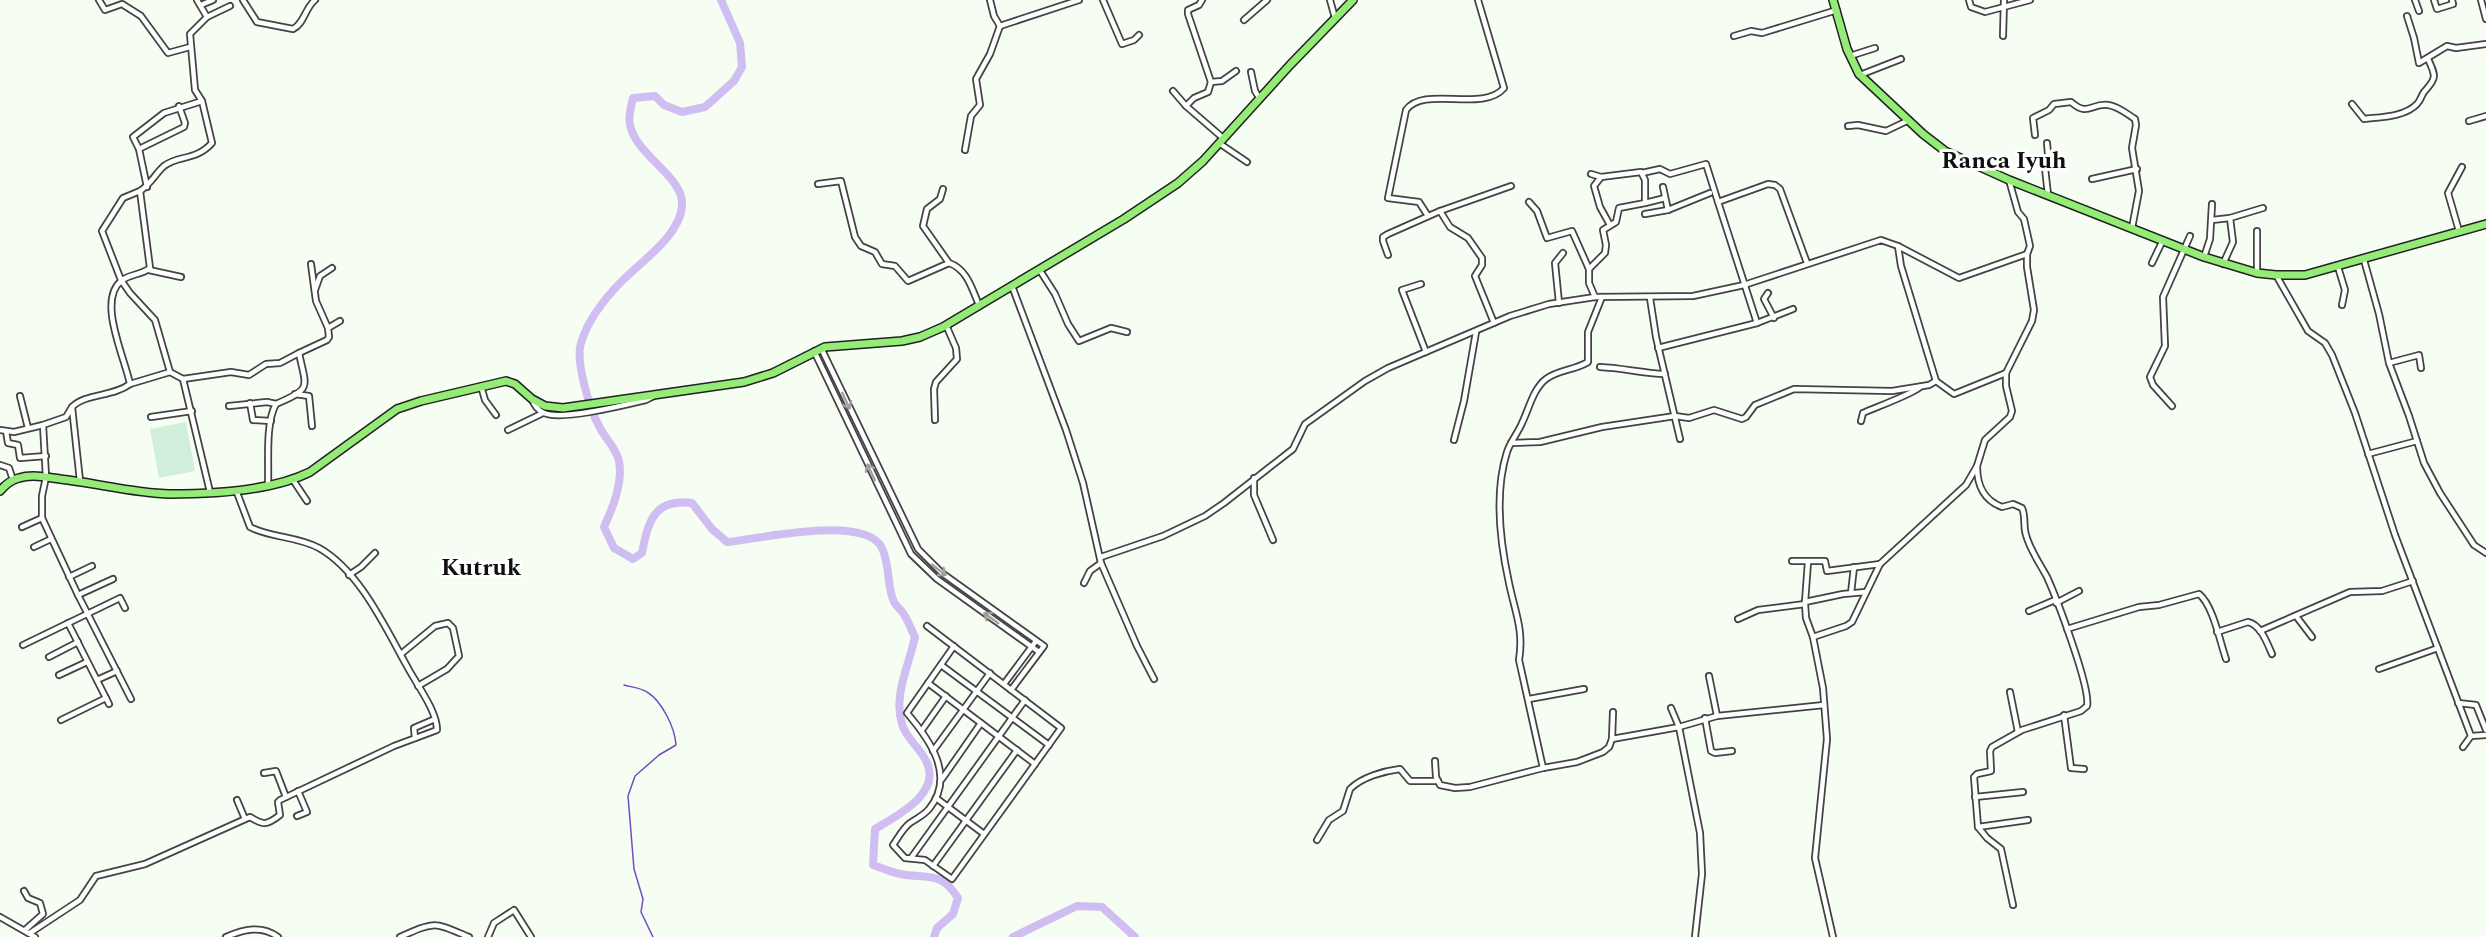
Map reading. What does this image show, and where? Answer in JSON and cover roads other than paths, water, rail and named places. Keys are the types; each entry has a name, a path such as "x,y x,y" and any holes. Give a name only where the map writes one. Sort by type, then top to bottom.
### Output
{"main road":[{"path":"0,491 13,480 24,477 80,481 145,492 210,492 268,485 293,480 317,468 402,406 496,382 510,382 532,399 549,407 594,406 765,376 817,350 920,337 946,325 1012,286 1124,219 1178,183 1203,161 1353,0"},
{"path":"1833,0 1850,56 1860,75 1945,151 2009,180 2162,242 2223,264 2257,273 2305,275 2486,224"}],"street":[{"path":"99,0 105,10 119,3 141,16 168,52 190,47"},
{"path":"207,17 199,2 213,0"},
{"path":"243,0 257,22 291,29 299,26 308,2 315,0"},
{"path":"990,0 994,16 1000,26"},
{"path":"1000,26 1079,0"},
{"path":"1103,0 1122,45 1139,35"},
{"path":"1186,106 1194,98 1208,92 1211,82 1188,14 1188,10 1199,5 1202,0"},
{"path":"1330,0 1335,18"},
{"path":"1428,216 1419,202 1388,198 1394,162 1407,107 1424,100 1487,97 1497,94 1504,88 1478,0"},
{"path":"1969,0 1970,6 1983,11 2005,8 2030,0"},
{"path":"2003,36 2004,0"},
{"path":"2415,0 2419,11"},
{"path":"2434,0 2437,9 2452,4 2452,0"},
{"path":"2481,0 2486,19"},
{"path":"1244,20 1264,1"},
{"path":"170,372 155,320 121,280 102,227 123,198 147,187 165,165 194,156 212,143 202,101 195,90 189,34 207,17 230,6"},
{"path":"1734,36 1751,31 1762,33 1837,10"},
{"path":"2407,16 2418,62 2428,59 2447,46 2456,48 2486,44"},
{"path":"965,150 971,116 980,105 976,79 990,54 1000,26"},
{"path":"1850,56 1875,48"},
{"path":"1860,75 1901,59"},
{"path":"2352,104 2364,119 2409,110 2420,101 2434,78 2434,72 2428,59"},
{"path":"1211,82 1222,81 1236,70"},
{"path":"1251,72 1255,91 1260,99"},
{"path":"1173,91 1221,140 1247,162"},
{"path":"147,187 139,149 133,137 154,118 179,106 202,101"},
{"path":"2035,135 2033,118 2049,110 2053,104 2071,102 2078,108 2086,110 2098,105 2112,105 2136,121 2132,148 2137,169 2139,196 2132,228"},
{"path":"139,149 184,127 185,123 179,106"},
{"path":"2469,121 2486,116"},
{"path":"1848,126 1858,125 1886,131 1909,120"},
{"path":"2047,143 2048,154 2045,168 2048,195"},
{"path":"1591,174 1602,177 1660,169 1670,174 1706,164 1757,323"},
{"path":"2459,231 2448,193 2462,167"},
{"path":"2092,179 2137,169"},
{"path":"1642,173 1646,183 1645,203"},
{"path":"1602,177 1594,186 1600,207 1610,225"},
{"path":"1813,637 1849,625 1880,564 1966,485 1977,466 1985,440 2010,417 2012,411 2006,373 2034,317 2027,255 2030,249 2029,242 2009,180"},
{"path":"818,184 841,181 849,218 858,242 875,252 882,264 895,266 907,280 917,279 949,263"},
{"path":"1718,202 1768,184 1775,185 1780,189 1807,263"},
{"path":"1388,255 1383,237 1440,211 1511,186"},
{"path":"1663,187 1668,210"},
{"path":"943,189 940,199 927,209 923,226 949,263 963,272 980,304"},
{"path":"140,191 149,270"},
{"path":"1645,214 1668,210 1710,193"},
{"path":"1588,269 1605,252 1606,245 1602,233 1617,220 1617,211 1621,207 1665,198"},
{"path":"1529,202 1537,211 1547,238 1572,231 1588,269 1591,291 1595,297"},
{"path":"2204,257 2212,220 2212,204"},
{"path":"2212,220 2230,218 2263,208"},
{"path":"1440,211 1449,227 1468,238 1482,258 1482,266 1475,276 1494,323"},
{"path":"2223,264 2233,242 2230,218"},
{"path":"2257,273 2258,231"},
{"path":"2172,406 2151,382 2150,377 2165,346 2163,297 2190,236"},
{"path":"1084,582 1101,560 1163,536 1205,516 1224,503 1295,447 1305,424 1365,381 1426,352 1537,307 1595,297 1693,296 1744,285 1881,240 1898,246 1959,278 2027,255"},
{"path":"2152,263 2162,242"},
{"path":"1898,246 1901,266 1936,381 1954,394 2006,373"},
{"path":"1559,303 1555,263 1563,254"},
{"path":"2364,260 2389,363 2424,464 2474,545 2486,553"},
{"path":"46,456 20,458 18,445 8,444 3,431 14,432 44,425 66,417 72,407 86,399 170,372 183,379 231,372 249,375 266,364 280,363 328,338 328,328 314,293 311,264"},
{"path":"2338,267 2346,290 2342,305"},
{"path":"314,293 320,276 332,268"},
{"path":"1039,269 1055,294 1068,324 1079,341 1111,328 1127,332"},
{"path":"130,384 110,307 111,293 121,280 149,270 181,277"},
{"path":"2276,275 2308,331 2323,341 2331,352 2471,736"},
{"path":"1422,284 1402,290 1426,352"},
{"path":"1012,286 1066,430 1083,483 1091,527 1101,560 1137,646 1154,679"},
{"path":"1768,293 1764,299 1774,318"},
{"path":"1543,768 1519,660 1522,642 1520,625 1509,583 1500,512 1503,470 1511,443 1538,388 1555,373 1588,362 1588,332 1602,297"},
{"path":"1650,298 1658,348 1680,439"},
{"path":"1658,348 1757,323 1793,309"},
{"path":"328,328 340,321"},
{"path":"935,420 934,386 939,376 957,359 956,348 946,325"},
{"path":"1454,440 1464,401 1476,332"},
{"path":"817,350 918,549 942,573 1044,646 1011,690"},
{"path":"817,350 911,554 937,579 1039,652"},
{"path":"230,406 267,402 276,404 304,389 306,380 299,353"},
{"path":"2389,363 2420,355 2421,368"},
{"path":"1600,367 1632,369 1640,374 1665,374"},
{"path":"183,379 210,492"},
{"path":"1511,443 1540,442 1586,430 1675,416 1689,418 1716,410 1737,419 1743,418 1755,405 1794,389 1876,392 1920,387 1936,381"},
{"path":"481,386 485,400 496,415"},
{"path":"1861,421 1863,413 1917,391 1920,387"},
{"path":"295,394 309,396 312,426"},
{"path":"20,396 28,428"},
{"path":"532,399 538,410 543,413 564,416 594,406"},
{"path":"250,403 254,420 271,421"},
{"path":"268,485 271,421 276,404"},
{"path":"72,407 80,481"},
{"path":"151,417 192,411"},
{"path":"508,430 543,413"},
{"path":"44,425 46,477 42,496 42,518 69,577 131,699"},
{"path":"2368,454 2417,441"},
{"path":"0,465 9,468 13,480"},
{"path":"1977,466 1979,486 1988,499 2002,507 2013,504 2022,508 2025,514 2025,533 2048,580 2087,688 2088,702 2081,711 2018,732 1990,749 1992,769 1974,777 1978,827 1986,838 2001,849 2013,905"},
{"path":"1254,478 1254,495 1273,540"},
{"path":"293,480 307,501"},
{"path":"27,932 80,900 96,876 136,867 245,819 252,818 260,824 273,820 280,814 279,801 286,797 437,729 435,719 401,654 374,608 349,575 336,561 318,548 291,537 250,527 236,489"},
{"path":"22,527 42,518"},
{"path":"34,547 51,538"},
{"path":"349,575 375,553"},
{"path":"1792,561 1825,561 1827,570 1880,564"},
{"path":"1808,562 1806,618 1813,637 1823,688 1826,747 1815,858 1833,937"},
{"path":"69,577 92,566"},
{"path":"1851,593 1854,567"},
{"path":"78,595 113,579"},
{"path":"2260,631 2350,592 2382,591 2413,581"},
{"path":"2029,611 2079,591"},
{"path":"1738,619 1758,610 1866,592"},
{"path":"2067,629 2139,607 2159,605 2198,594 2204,599 2226,659"},
{"path":"23,645 120,598 125,608"},
{"path":"2296,616 2312,637"},
{"path":"2217,632 2248,622 2253,623 2272,654"},
{"path":"68,623 109,704"},
{"path":"401,654 435,626 448,623 453,628 459,656 447,669 418,686"},
{"path":"927,626 954,646 990,673 1061,728 952,879 925,860 905,858 893,845 909,823 921,818 941,790 942,778 933,751 922,730 907,713 954,646"},
{"path":"1004,684 1036,641"},
{"path":"49,657 78,642"},
{"path":"2379,669 2438,648"},
{"path":"59,675 87,662"},
{"path":"941,665 1049,745"},
{"path":"97,680 117,671"},
{"path":"933,751 990,673"},
{"path":"1709,676 1717,716"},
{"path":"928,683 1035,764"},
{"path":"1529,699 1584,689"},
{"path":"2010,692 2018,732"},
{"path":"922,730 946,696"},
{"path":"61,720 106,698"},
{"path":"911,858 1025,700"},
{"path":"2458,703 2476,705 2486,730"},
{"path":"1612,739 1679,727 1717,716 1824,705"},
{"path":"1671,708 1679,727 1700,833 1702,874 1695,937"},
{"path":"1435,761 1438,782 1443,787 1470,787 1543,768 1577,762 1599,754 1609,747 1612,739 1613,712"},
{"path":"2064,715 2071,768 2084,769"},
{"path":"1705,718 1711,751 1715,753 1732,751"},
{"path":"415,738 414,728 435,719"},
{"path":"942,778 981,723"},
{"path":"2471,736 2486,735"},
{"path":"2463,747 2471,736"},
{"path":"933,866 1017,750"},
{"path":"1317,840 1329,820 1343,811 1350,789 1363,781 1378,774 1400,770 1410,781 1438,782"},
{"path":"264,773 276,771 286,797"},
{"path":"297,816 306,812 298,791"},
{"path":"1975,797 2023,792"},
{"path":"936,798 984,834"},
{"path":"237,801 245,819"},
{"path":"1978,827 2028,820"},
{"path":"24,891 28,898 40,903 43,914 27,932"},
{"path":"488,937 494,922 514,910 531,937"},
{"path":"0,917 35,937"},
{"path":"400,937 425,926 437,924 469,937"},
{"path":"226,937 249,929 261,929 278,937"}],"waterway":[{"path":"721,0 740,43 742,67 734,81 705,107 682,112 664,105 655,96 633,98 631,104 629,122 634,136 675,184 682,203 681,214 669,235 604,302 593,317 581,343 580,361 588,397 599,426 619,461 620,478 614,503 604,527 614,548 633,559 642,553 650,522 655,515 661,508 679,502 692,503 712,529 727,542 834,530 855,532 872,538 882,548 892,596 915,637 899,703 902,724 927,763 930,774 928,785 914,803 875,829 873,865 900,874 940,880 952,889 958,898 953,914 937,928 934,937"},
{"path":"624,685 645,691 653,696 663,708 676,745 659,755 635,776 628,796 634,869 643,899 641,912 653,937"},
{"path":"1013,937 1077,906 1102,907 1135,937"}],"district":[{"name":"Ranca Iyuh","path":"2004,160"},
{"name":"Kutruk","path":"481,567"}]}
